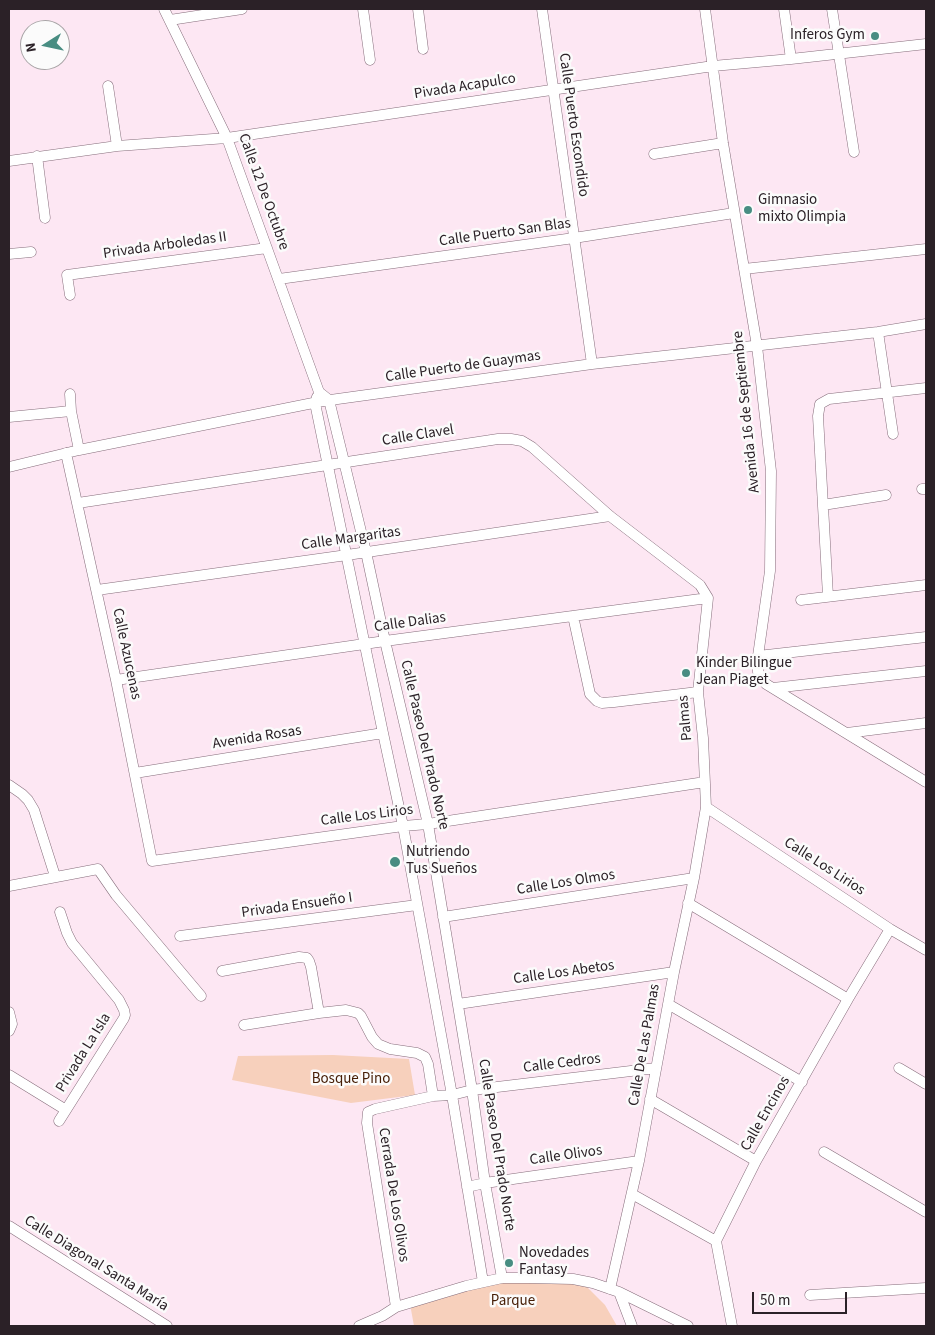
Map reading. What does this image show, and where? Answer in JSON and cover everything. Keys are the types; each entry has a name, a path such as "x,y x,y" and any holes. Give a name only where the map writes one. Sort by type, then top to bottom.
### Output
{"street":[{"name":"Calle 12 De Octubre","path":"164,9 227,138 319,392"},
{"path":"170,20 242,9"},
{"path":"362,9 370,60"},
{"path":"418,9 423,49"},
{"name":"Calle Puerto Escondido","path":"542,9 592,364"},
{"name":"Avenida 16 de Septiembre","path":"705,9 723,143 757,346 771,471 770,570 758,656 758,672 766,684 926,782"},
{"path":"784,9 791,59"},
{"path":"832,9 854,152"},
{"name":"Pivada Acapulco","path":"9,160 117,146 227,138 713,66 926,44"},
{"path":"108,86 117,146"},
{"path":"654,154 723,143"},
{"path":"37,156 46,218"},
{"name":"Calle Puerto San Blas","path":"279,279 574,238 734,213"},
{"name":"Privada Arboledas II","path":"70,295 67,275 267,248"},
{"path":"744,268 926,249"},
{"path":"9,254 31,252"},
{"name":"Calle Puerto de Guaymas","path":"9,467 78,450 329,400 592,364 878,332 926,324"},
{"path":"878,332 893,434"},
{"path":"828,596 818,416 820,404 830,399 926,388"},
{"path":"329,400 319,392 315,403 403,826 452,1095 483,1282"},
{"path":"70,394 78,450"},
{"name":"Calle Paseo Del Prado Norte","path":"329,400 428,824 472,1090 485,1184 502,1278"},
{"path":"9,417 71,411"},
{"name":"Calle Clavel","path":"78,503 498,439 511,439 522,441 532,447 610,516 700,586 708,598"},
{"name":"Calle Azucenas","path":"66,453 116,680 152,861"},
{"path":"823,506 886,495"},
{"name":"Calle Margaritas","path":"97,590 347,556 610,516"},
{"path":"801,600 926,585"},
{"name":"Calle Dalias","path":"116,680 385,641 708,598"},
{"name":"Palmas","path":"706,807 703,738 698,692 708,598"},
{"path":"573,616 590,694 597,701 602,703 614,702 698,692"},
{"path":"758,656 926,638"},
{"path":"773,688 926,671"},
{"path":"847,733 926,723"},
{"name":"Avenida Rosas","path":"135,773 383,733"},
{"name":"Calle Los Lirios","path":"152,861 428,824 705,782"},
{"path":"9,785 22,794 34,810 55,876"},
{"name":"Calle Los Lirios","path":"706,807 926,950"},
{"name":"Calle De Las Palmas","path":"614,1290 706,807"},
{"path":"9,886 98,868 116,895 201,996"},
{"name":"Calle Los Olmos","path":"443,917 694,878"},
{"path":"688,903 848,999"},
{"name":"Privada Ensueño I","path":"180,936 417,905"},
{"name":"Privada La Isla","path":"59,1121 125,1015 119,1000 72,943 60,912"},
{"name":"Calle Encinos","path":"716,1241 756,1162 890,928"},
{"path":"222,971 299,957 307,958 311,967 320,1013"},
{"name":"Calle Los Abetos","path":"458,1004 674,972"},
{"path":"668,1004 802,1082"},
{"path":"244,1025 346,1010 358,1013 378,1044 390,1049 417,1053 425,1057 434,1096"},
{"path":"9,1012 12,1024 9,1031"},
{"name":"Calle Cedros","path":"452,1095 472,1090 656,1068"},
{"path":"899,1068 926,1084"},
{"name":"Privada La Isla","path":"9,1075 66,1110"},
{"name":"Cerrada De Los Olivos","path":"396,1308 367,1123 368,1112 434,1096 452,1095"},
{"path":"650,1099 756,1162"},
{"path":"824,1152 926,1212"},
{"name":"Calle Olivos","path":"467,1187 640,1161"},
{"path":"632,1194 716,1241 732,1326"},
{"name":"Calle Diagonal Santa María","path":"9,1226 167,1326"},
{"path":"359,1326 396,1308 502,1278 573,1279 593,1283 614,1290 688,1326"},
{"path":"810,1295 926,1288"},
{"path":"614,1290 632,1326"}],"green space":[{"name":"Bosque Pino","path":"333,1055 409,1059 415,1095 351,1103 232,1080 238,1056"},
{"name":"Parque","path":"503,1279 582,1282 605,1305 617,1326 414,1326 410,1304"}],"place":[{"name":"Inferos Gym","path":"875,36"},
{"name":"Gimnasio mixto Olimpia","path":"748,210"},
{"name":"Kinder Bilingue Jean Piaget","path":"686,673"},
{"name":"Nutriendo Tus Sueños","path":"395,862"},
{"name":"Novedades Fantasy","path":"509,1263"}]}
